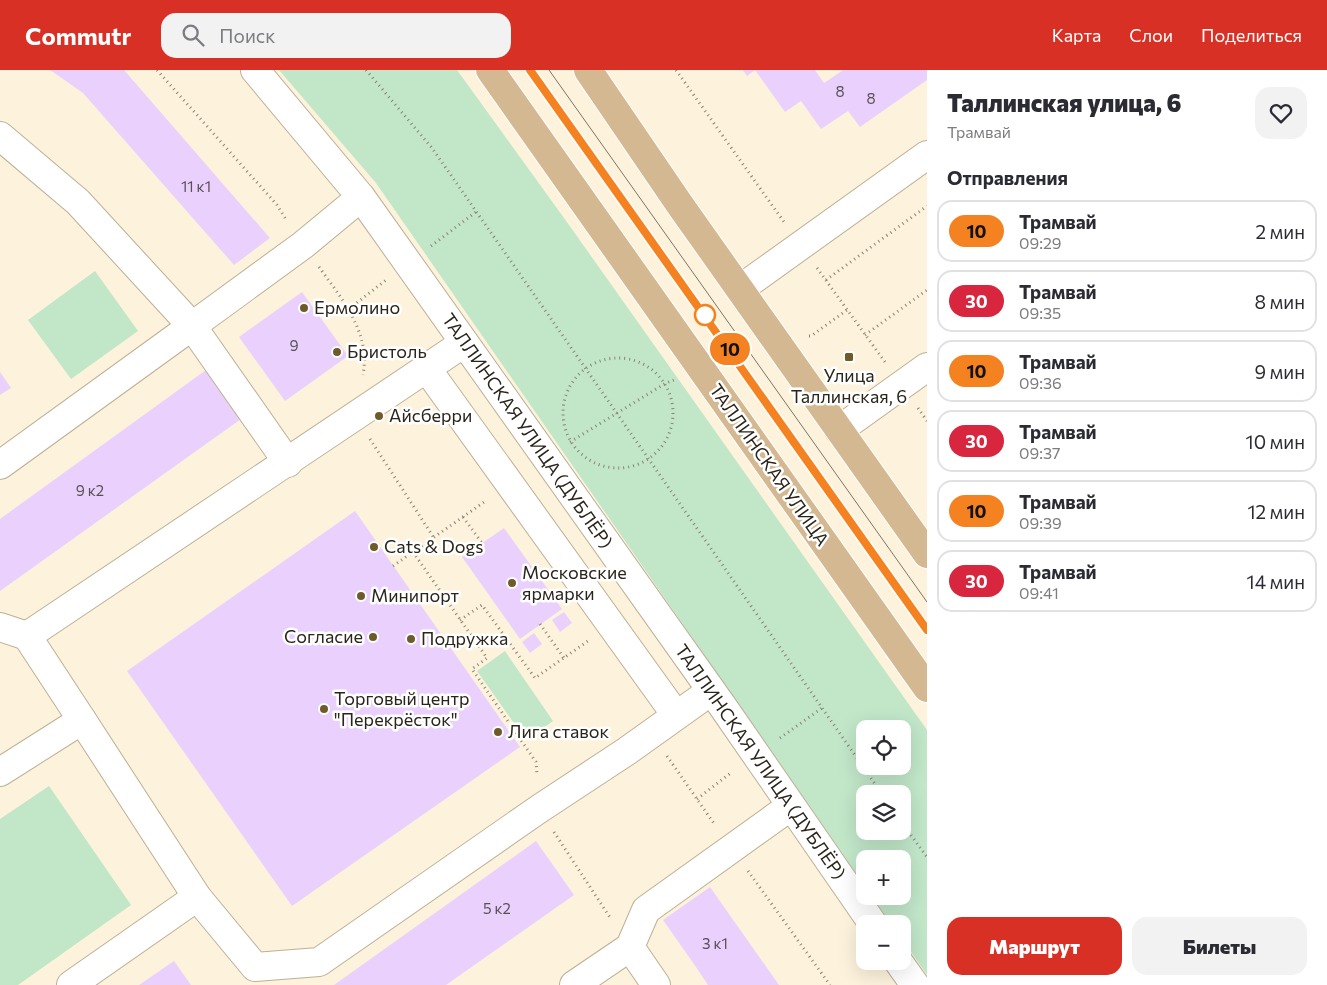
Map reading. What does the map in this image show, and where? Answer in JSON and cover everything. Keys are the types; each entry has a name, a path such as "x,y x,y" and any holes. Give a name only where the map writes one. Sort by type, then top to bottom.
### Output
{"main road":[{"name":"ТАЛЛИНСКАЯ УЛИЦА","path":"490,70 927,688"},
{"path":"588,70 680,205 927,554"}],"street":[{"name":"ТАЛЛИНСКАЯ УЛИЦА (ДУБЛЁР)","path":"255,70 361,197 711,691 866,915"},
{"path":"0,136 78,202 192,326 288,463"},
{"path":"740,289 927,155"},
{"path":"0,465 303,245 361,197"},
{"path":"27,636 356,418 464,343"},
{"path":"839,430 927,367"},
{"path":"427,369 676,715"},
{"path":"0,627 27,636 197,897 254,976 319,962 539,809 627,751 711,691"},
{"path":"0,772 82,720"},
{"path":"574,985 630,947 646,910 791,806"},
{"path":"71,985 197,897"},
{"path":"630,947 656,985"},
{"path":"904,970 915,985"}],"path":[{"path":"366,70 432,148 876,785"},
{"path":"826,280 927,206"},
{"path":"865,335 927,290"},
{"path":"804,335 811,336 848,310"},
{"path":"609,357 631,358 651,367 666,383 673,404 672,425 663,445 648,459 627,468 605,467 585,458 570,442 563,421 564,400 572,380 588,365 609,357"},
{"path":"356,418 434,538 393,566"},
{"path":"463,517 482,544"},
{"path":"413,552 487,658 472,669 536,762 539,809 630,947"},
{"path":"460,620 482,605 535,678 611,625"},
{"path":"540,624 564,658"},
{"path":"911,836 927,858"}],"green space":[{"path":"279,70 457,70 569,225 927,730 927,975 911,952 911,915 885,915 878,905 911,905 911,850 856,850 856,873 376,183"},
{"path":"95,271 138,331 71,379 28,320"},
{"path":"505,651 553,721 526,740 477,671"},
{"path":"49,786 131,905 18,985 0,985 0,819"}],"building":[{"path":"50,70 124,70 270,238 234,265 83,93"},
{"path":"743,70 755,70 747,76"},
{"path":"755,70 815,70 824,83 843,70 927,70 927,80 860,127 848,111 821,129 801,101 785,112"},
{"path":"302,292 348,356 285,401 239,337"},
{"path":"206,370 241,419 0,591 0,519"},
{"path":"0,372 11,388 0,395"},
{"name":"Торговый центр \"Перекрёсток\"","path":"355,511 520,747 292,906 127,671"},
{"name":"Московские ярмарки","path":"504,528 562,609 520,639 462,557"},
{"path":"564,612 572,623 560,632 552,620"},
{"path":"534,633 542,644 530,653 522,642"},
{"path":"536,841 574,895 446,985 334,985"},
{"path":"710,887 779,985 708,985 663,920"},
{"path":"174,961 191,985 139,985"}],"tram line":[{"path":"530,70 927,630"},
{"name":"10","path":"530,70 927,630"},
{"path":"549,70 927,602"}],"place":[{"name":"Ермолино","path":"304,308"},
{"name":"Бристоль","path":"337,352"},
{"name":"Улица Таллинская, 6","path":"849,357"},
{"name":"Айсберри","path":"379,416"},
{"name":"Cats & Dogs","path":"374,547"},
{"name":"Московские ярмарки","path":"512,583"},
{"name":"Минипорт","path":"361,596"},
{"name":"Согласие","path":"373,637"},
{"name":"Подружка","path":"411,639"},
{"name":"Торговый центр \"Перекрёсток\"","path":"324,709"},
{"name":"Лига ставок","path":"498,732"}]}
